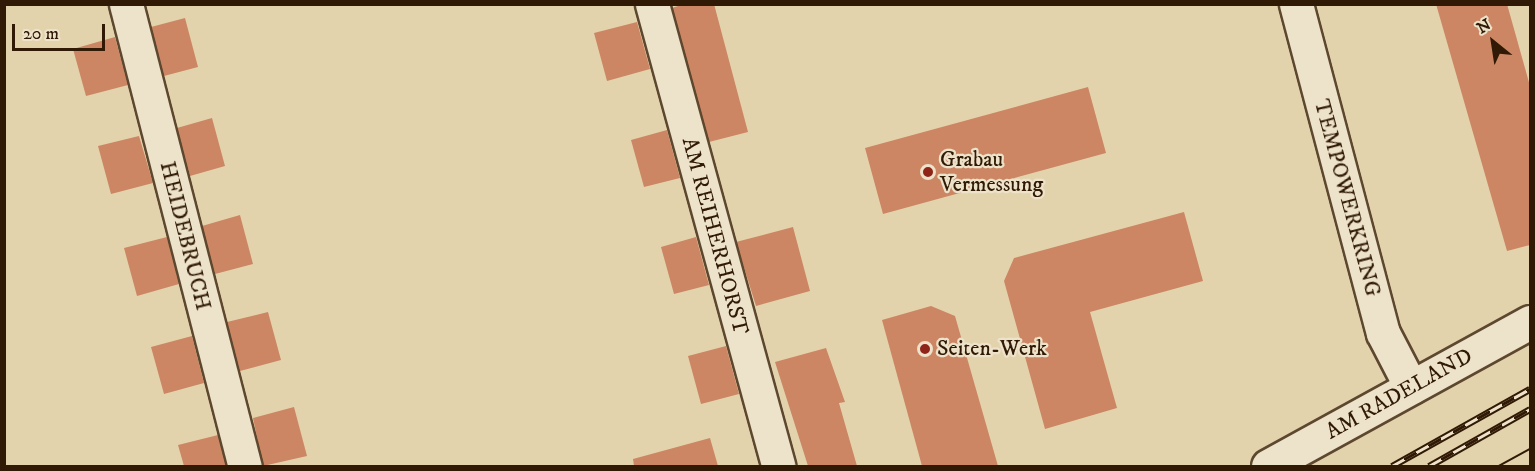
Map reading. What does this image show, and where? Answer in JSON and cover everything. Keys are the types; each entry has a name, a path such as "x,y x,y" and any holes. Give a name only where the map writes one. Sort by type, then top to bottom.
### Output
{"street":[{"name":"HEIDEBRUCH","path":"126,4 245,466"},
{"name":"AM REIHERHORST","path":"652,4 778,466"},
{"name":"TEMPOWERKRING","path":"1296,4 1383,333 1411,387"},
{"name":"AM RADELAND","path":"1268,466 1530,322"}],"building":[{"path":"684,4 714,4 748,132 709,142 672,8"},
{"path":"1436,4 1507,4 1530,86 1530,245 1507,251"},
{"path":"185,18 198,67 164,76 151,27"},
{"path":"637,22 650,69 607,81 594,33"},
{"path":"115,37 128,85 86,96 73,49"},
{"path":"1088,87 1106,153 883,214 865,148"},
{"path":"212,118 225,166 190,176 177,128"},
{"path":"667,130 680,178 644,187 631,140"},
{"path":"139,136 153,183 111,194 98,146"},
{"path":"1184,212 1203,281 1090,312 1117,408 1045,429 1004,281 1014,258"},
{"path":"240,215 253,264 215,274 202,226"},
{"path":"793,227 810,291 756,306 736,242"},
{"path":"167,237 179,284 137,296 124,248"},
{"path":"696,237 709,285 674,294 661,247"},
{"path":"931,306 955,316 998,466 922,466 882,320"},
{"path":"268,312 281,360 240,371 227,322"},
{"path":"192,336 204,383 164,394 151,347"},
{"path":"726,346 739,394 701,404 688,356"},
{"path":"826,348 845,402 839,403 857,466 808,466 775,362"},
{"path":"294,407 307,456 263,466 253,418"},
{"path":"218,435 226,466 184,466 178,445"},
{"path":"710,438 718,466 634,466 633,459"}],"tram line":[{"path":"1499,466 1530,449"}],"railway":[{"path":"1392,466 1530,389"},
{"path":"1429,466 1530,409"}],"place":[{"name":"Grabau Vermessung","path":"928,172"},
{"name":"Seiten-Werk","path":"925,349"}]}
